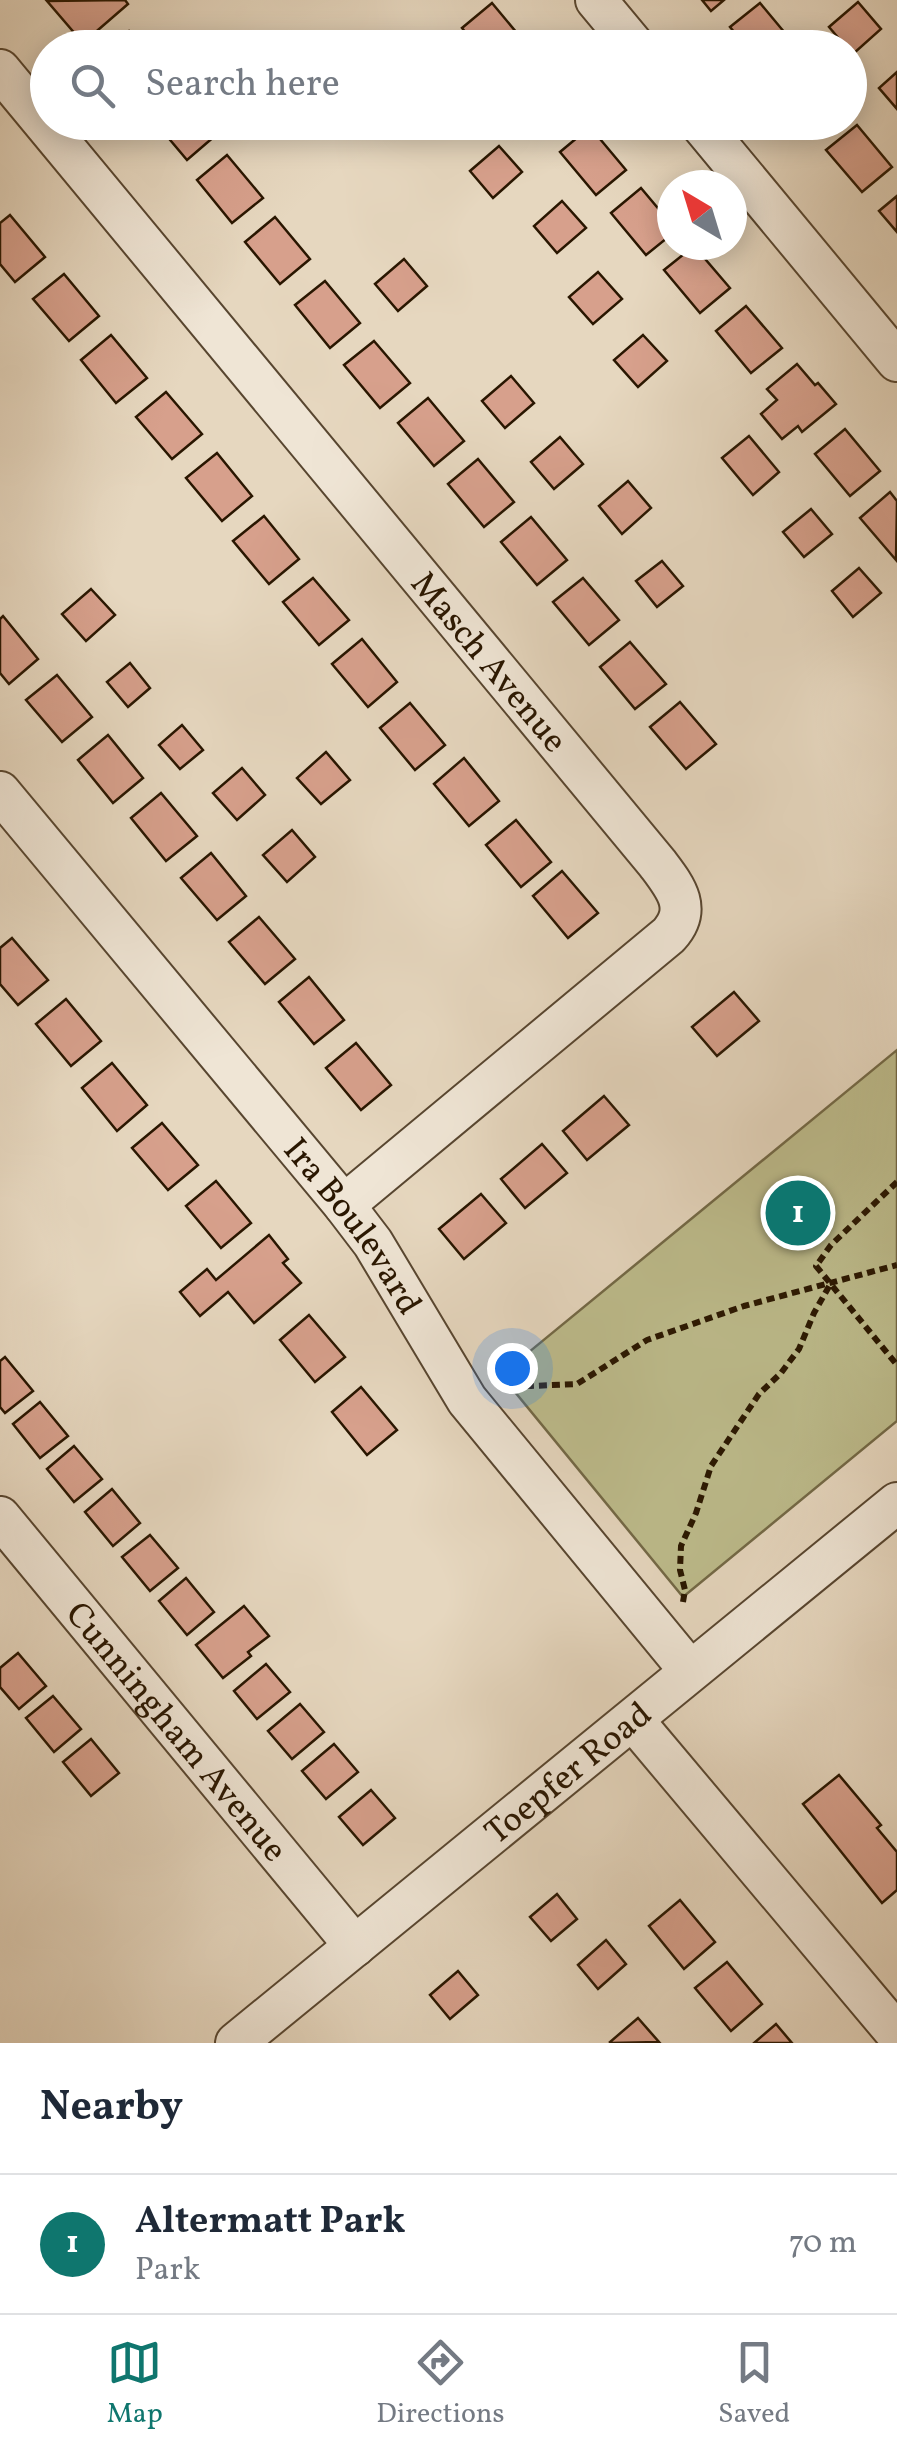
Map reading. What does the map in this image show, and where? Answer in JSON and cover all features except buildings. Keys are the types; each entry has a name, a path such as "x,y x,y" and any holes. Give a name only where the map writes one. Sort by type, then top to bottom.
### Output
{"street":[{"path":"596,0 621,30"},
{"name":"Masch Avenue","path":"0,70 30,106"},
{"name":"Masch Avenue","path":"58,140 658,863 676,890 681,915 668,935 344,1205"},
{"path":"713,140 897,361"},
{"name":"Ira Boulevard","path":"0,792 344,1205 372,1243 467,1400 690,1671"},
{"name":"Toepfer Road","path":"236,2043 279,2030 355,1946 897,1503"},
{"name":"Cunningham Avenue","path":"0,1517 355,1946"},
{"path":"633,1720 897,2034"}],"path":[{"path":"897,1182 830,1244 816,1266 897,1365"},
{"path":"499,1384 577,1384 647,1340 744,1306 897,1265"},
{"path":"683,1602 681,1546 711,1466 759,1394 799,1349 831,1284"}],"shaded area":[{"path":"897,1050 897,1421 683,1597 501,1375"}],"place":[{"name":"Altermatt Park","path":"798,1213"}]}
